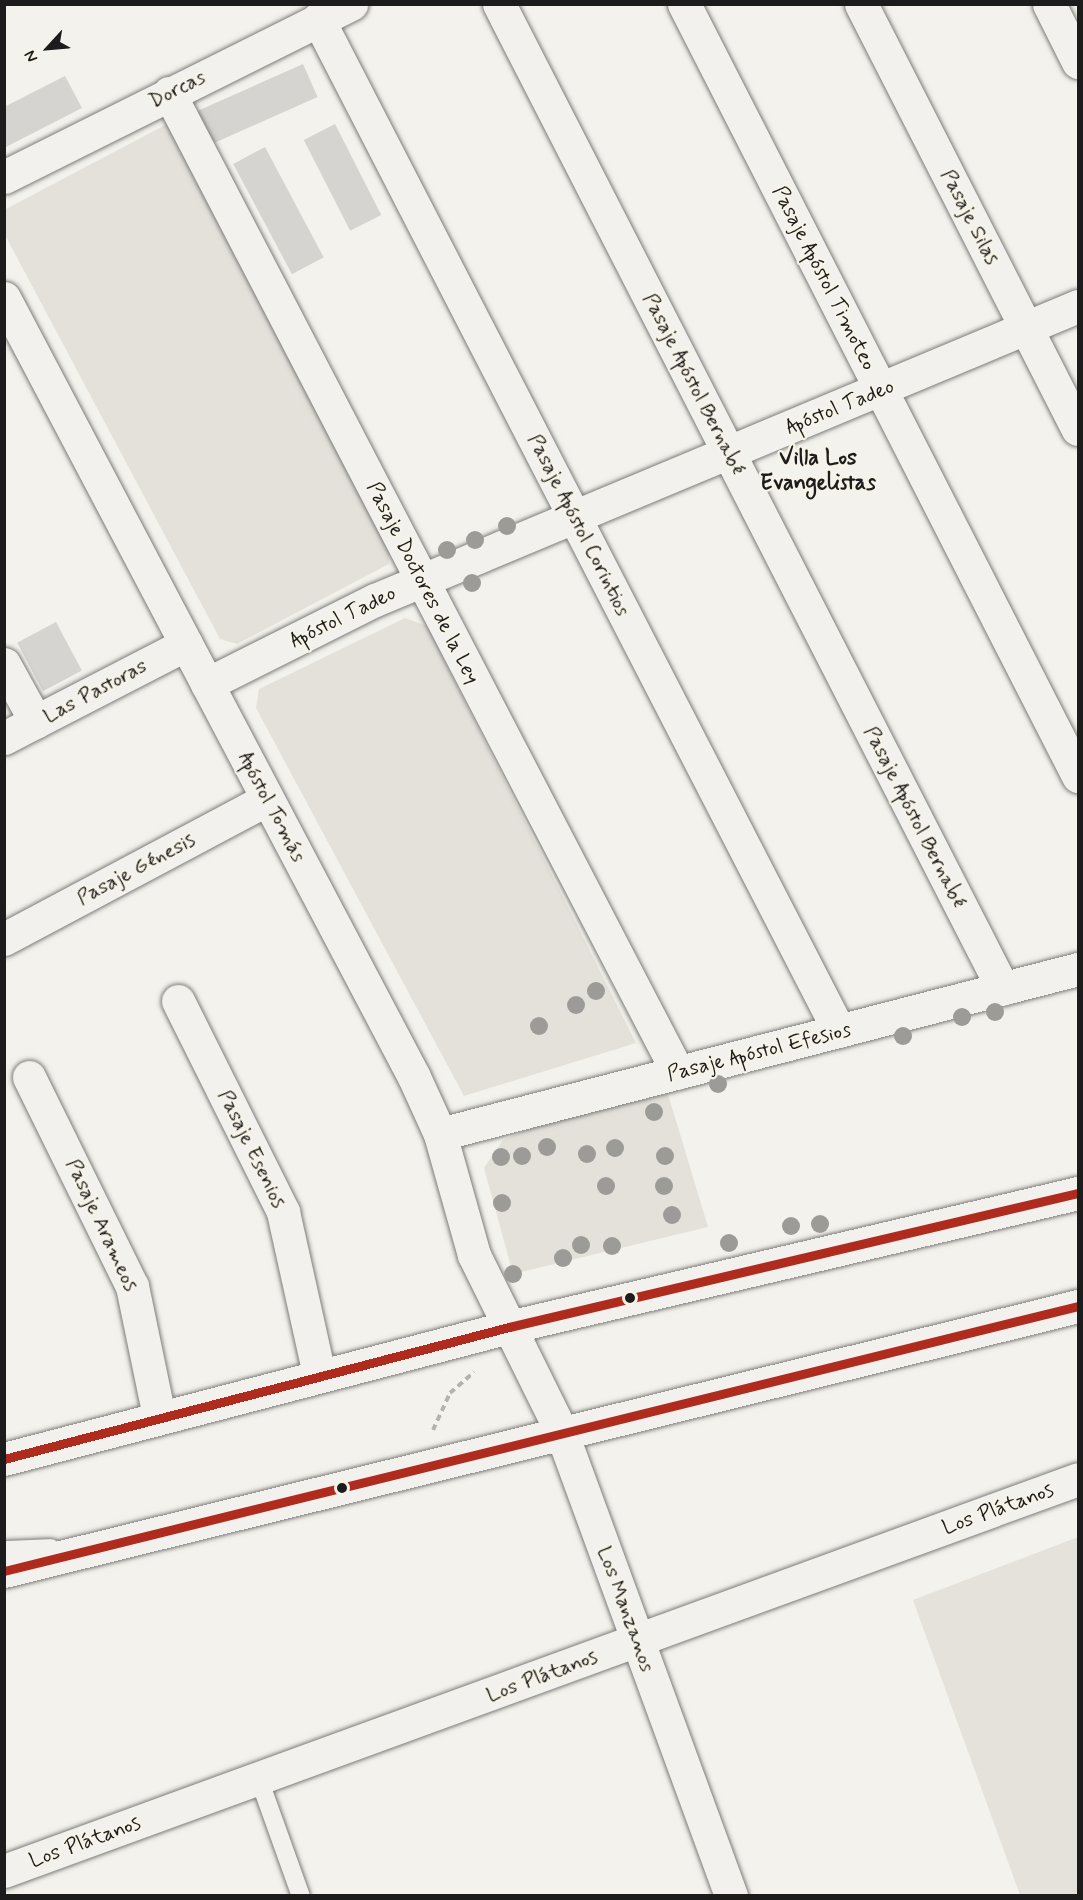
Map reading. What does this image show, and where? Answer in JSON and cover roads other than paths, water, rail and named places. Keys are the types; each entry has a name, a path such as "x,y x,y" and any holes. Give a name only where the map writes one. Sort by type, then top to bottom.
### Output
{"street":[{"name":"Dorcas","path":"4,177 351,4"},
{"name":"Pasaje Apóstol Bernabé","path":"499,4 1003,989"},
{"name":"Pasaje Apóstol Timoteo","path":"684,4 1078,776"},
{"name":"Pasaje Silas","path":"861,4 1078,429"},
{"path":"1050,4 1078,62"},
{"name":"Pasaje Apóstol Corintios","path":"318,19 839,1031"},
{"name":"Pasaje Doctores de la Ley","path":"169,93 678,1073"},
{"name":"Apóstol Tomás","path":"4,298 440,1134 474,1255 516,1341"},
{"name":"Apóstol Tadeo","path":"207,684 422,580 1028,329 1078,306"},
{"name":"Las Pastoras","path":"4,738 186,644"},
{"path":"4,664 36,722"},
{"name":"Pasaje Génesis","path":"4,939 267,799"},
{"name":"Pasaje Apóstol Efesios","path":"440,1134 1078,969"},
{"name":"Pasaje Esenios","path":"178,1001 283,1212 319,1375"},
{"name":"Pasaje Arameos","path":"29,1077 132,1286 159,1416"},
{"path":"4,1459 319,1375 516,1341 1078,1193"},
{"path":"4,1571 561,1431 1078,1306"},
{"name":"Los Manzanos","path":"516,1341 561,1431 731,1896"},
{"name":"Los Plátanos","path":"4,1871 1078,1479"}],"lane":[{"path":"4,1474 52,1447"},
{"path":"4,1550 103,1545"},
{"path":"259,1779 301,1896"}],"district":[{"name":"Villa Los Evangelistas","path":"818,470"}]}
